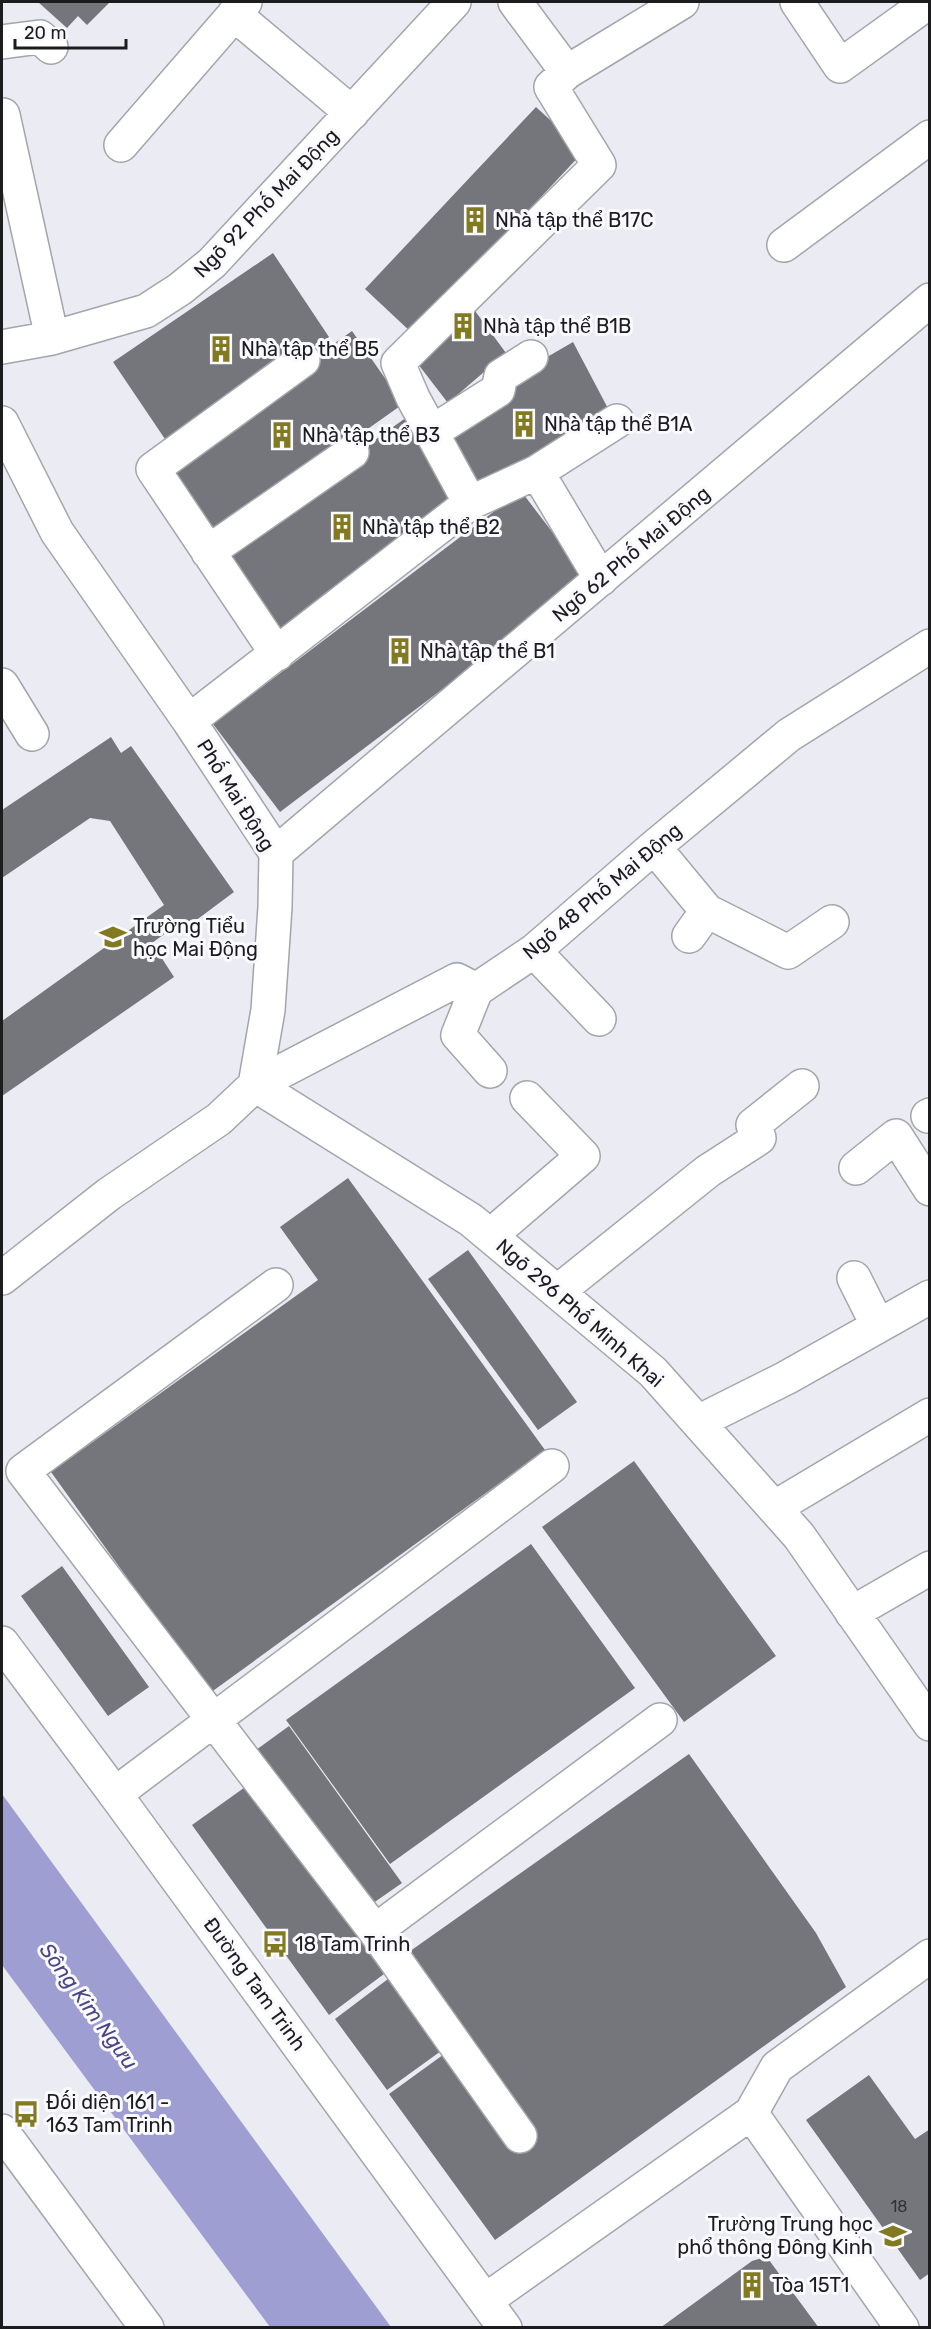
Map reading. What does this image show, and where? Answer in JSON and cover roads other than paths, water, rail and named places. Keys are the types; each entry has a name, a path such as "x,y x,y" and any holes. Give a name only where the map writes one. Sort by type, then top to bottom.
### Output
{"street":[{"name":"Ngõ 92 Phố Mai Động","path":"2,347 52,338 146,311 180,290 212,263 454,2"},
{"path":"515,2 567,72"},
{"path":"470,503 413,398 398,363 599,165 551,87 567,72 682,2"},
{"path":"797,2 840,66 925,7"},
{"path":"121,145 239,8 352,113"},
{"path":"2,42 40,37 51,47"},
{"path":"3,116 52,338"},
{"path":"784,245 930,137"},
{"name":"Ngõ 62 Phố Mai Động","path":"276,853 930,300"},
{"path":"432,432 498,390 501,376 531,357"},
{"path":"277,654 153,469 303,360"},
{"path":"189,721 470,503 537,472 617,421"},
{"name":"Phố Mai Động","path":"2,423 11,468 189,721 276,853 268,1010 255,1085"},
{"path":"208,552 352,452"},
{"path":"537,472 601,579"},
{"name":"Ngõ 48 Phố Mai Động","path":"476,990 534,951 789,735 930,646"},
{"path":"2,686 32,734"},
{"path":"654,847 698,923 788,952 832,922"},
{"path":"534,951 599,1019"},
{"path":"2,1278 109,1194 219,1119 255,1085 457,980 476,990 458,1035 490,1071"},
{"name":"Ngõ 296 Phố Minh Khai","path":"255,1085 471,1220 653,1372 800,1536 930,1724"},
{"path":"557,1292 704,1189 759,1138 753,1125 802,1086"},
{"path":"490,1236 583,1156 527,1098"},
{"path":"856,1168 896,1136 930,1189"},
{"path":"854,1278 878,1326"},
{"path":"276,1285 23,1471 375,1931 520,2136"},
{"path":"698,1422 786,1378 930,1297"},
{"path":"774,1508 930,1415"},
{"path":"115,1794 552,1466"},
{"path":"852,1612 930,1568"},
{"name":"Đường Tam Trinh","path":"2,1643 505,2328"},
{"path":"375,1931 660,1720"},
{"path":"486,2300 751,2113 777,2067 930,1956"},
{"path":"751,2113 902,2328"},
{"path":"2,2131 147,2328"}],"water":[{"name":"Sông Kim Ngưu","path":"2,1794 391,2327 270,2327 2,1965"}],"place":[{"name":"Nhà tập thể B17C","path":"475,220"},
{"name":"Nhà tập thể B1B","path":"463,326"},
{"name":"Nhà tập thể B5","path":"221,349"},
{"name":"Nhà tập thể B1A","path":"524,424"},
{"name":"Nhà tập thể B3","path":"282,435"},
{"name":"Nhà tập thể B2","path":"342,527"},
{"name":"Nhà tập thể B1","path":"400,651"},
{"name":"Trường Tiểu học Mai Động","path":"113,937"},
{"name":"18 Tam Trinh","path":"275,1944"},
{"name":"Đối diện 161 - 163 Tam Trinh","path":"26,2114"},
{"name":"Trường Trung học phổ thông Đông Kinh","path":"893,2236"},
{"name":"Tòa 15T1","path":"752,2285"}]}
